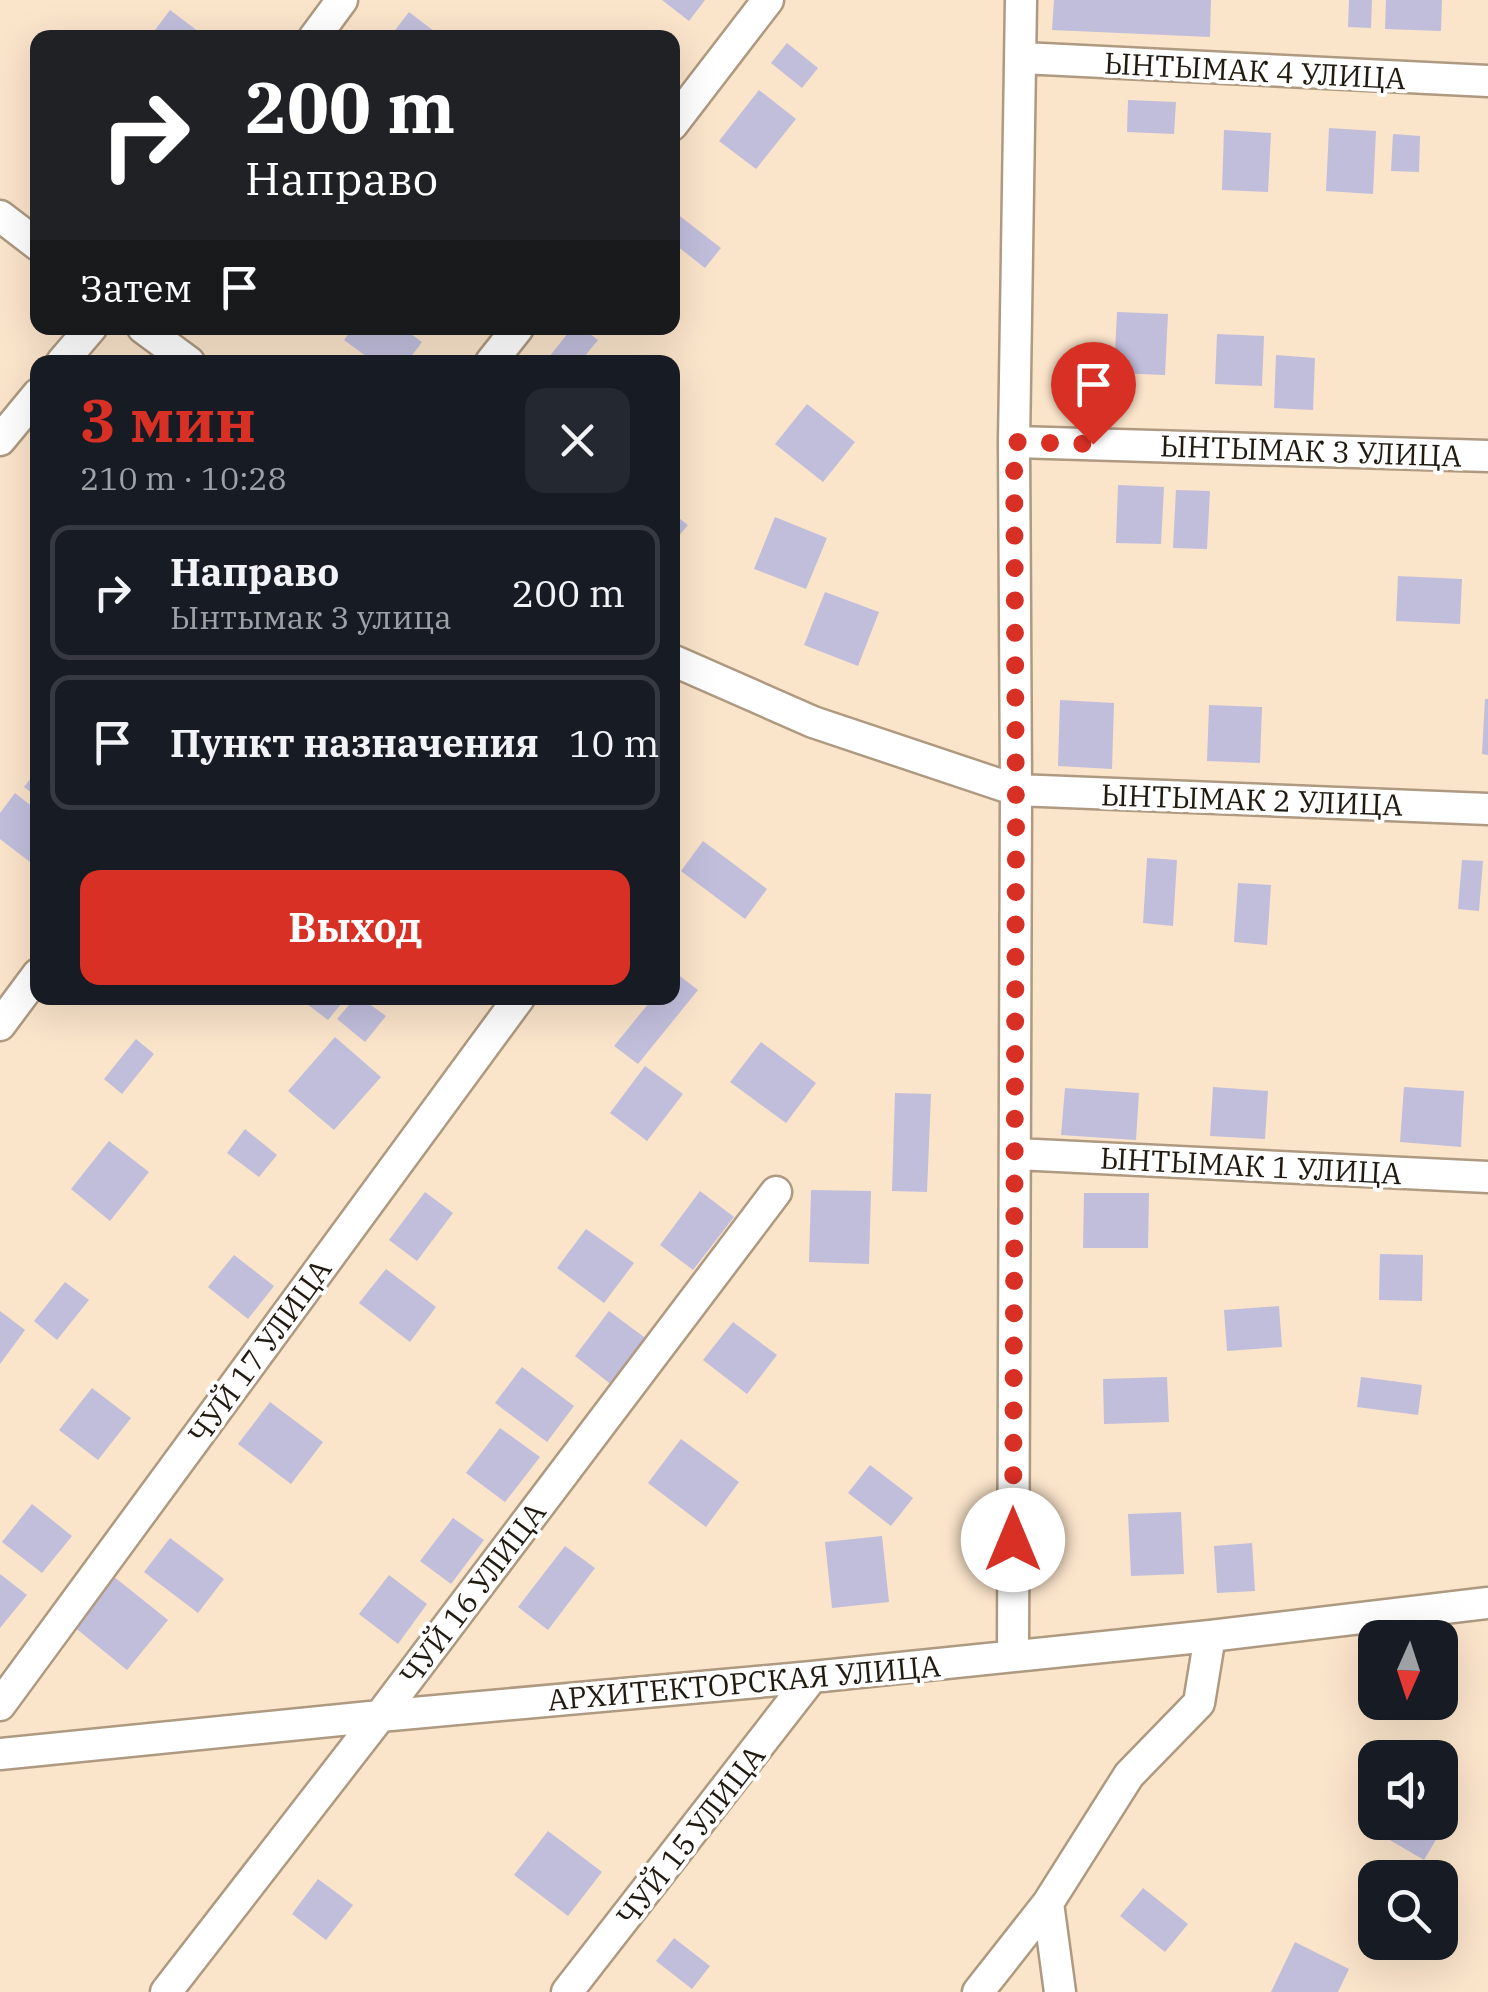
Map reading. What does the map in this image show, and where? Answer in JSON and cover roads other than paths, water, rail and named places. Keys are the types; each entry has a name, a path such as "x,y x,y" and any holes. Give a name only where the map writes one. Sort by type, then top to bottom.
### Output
{"street":[{"path":"320,30 342,0"},
{"path":"680,115 768,0"},
{"path":"1012,1655 1014,442 1021,0"},
{"name":"ЫНТЫМАК 4 УЛИЦА","path":"1022,58 1488,82"},
{"path":"0,216 30,240"},
{"path":"68,355 84,335"},
{"path":"152,335 180,355"},
{"path":"497,355 513,335"},
{"path":"0,440 30,404"},
{"name":"ЫНТЫМАК 3 УЛИЦА","path":"1014,442 1488,456"},
{"name":"ЫНТЫМАК 2 УЛИЦА","path":"680,664 813,722 1016,790 1488,809"},
{"path":"0,1025 30,985"},
{"name":"ЧУЙ 17 УЛИЦА","path":"0,1705 514,1005"},
{"name":"ЫНТЫМАК 1 УЛИЦА","path":"1015,1154 1488,1176"},
{"name":"ЧУЙ 16 УЛИЦА","path":"166,1992 776,1192"},
{"name":"АРХИТЕКТОРСКАЯ УЛИЦА","path":"0,1754 812,1677 1488,1603"},
{"path":"978,1992 1048,1903 1130,1776 1199,1703 1210,1636"},
{"name":"ЧУЙ 15 УЛИЦА","path":"567,1992 812,1677"},
{"path":"1048,1903 1060,1992"}]}
